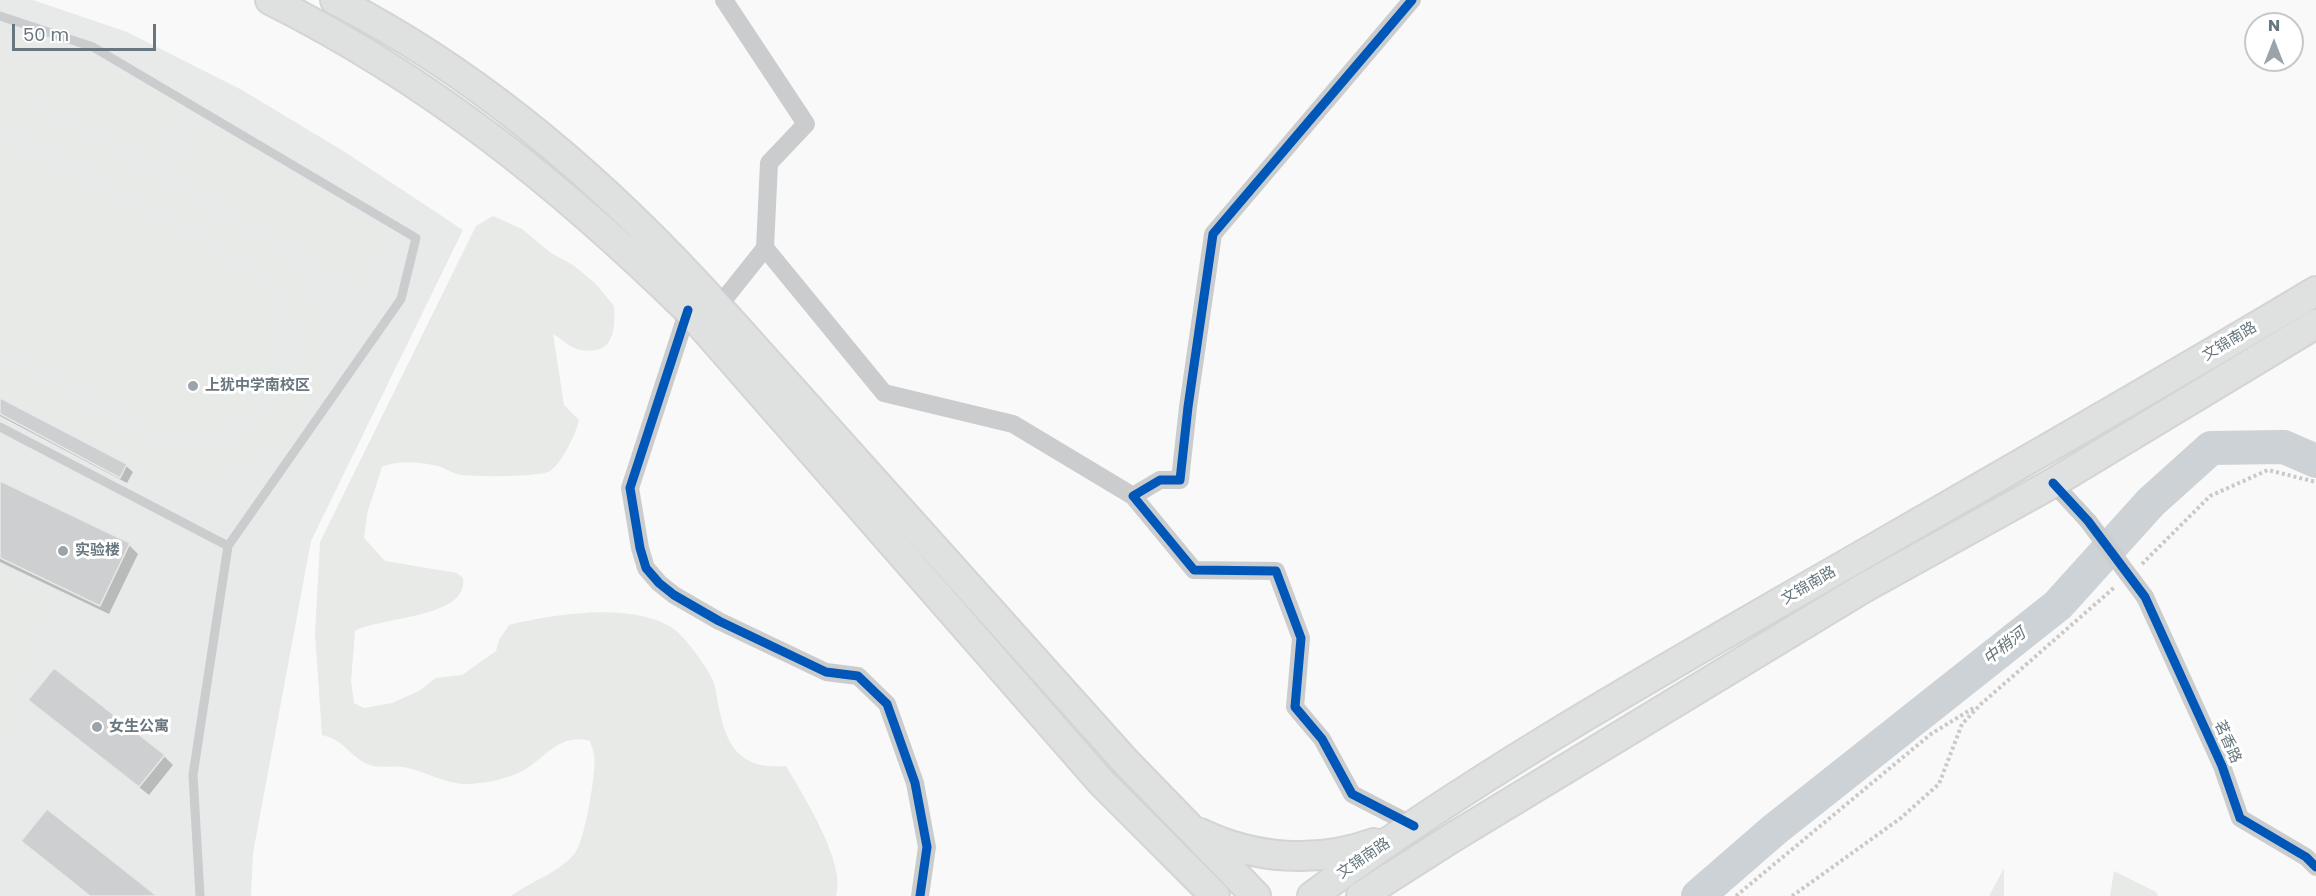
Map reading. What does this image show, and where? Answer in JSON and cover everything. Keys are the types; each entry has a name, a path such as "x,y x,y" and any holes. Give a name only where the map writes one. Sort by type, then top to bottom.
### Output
{"main road":[{"path":"270,0 325,27 413,81 501,144 575,204 688,310 1102,783 1215,896"},
{"path":"336,0 439,61 596,182 718,307 1126,762 1256,896"},
{"name":"文锦南路","path":"1312,896 1414,826 1602,705 2316,291"},
{"name":"文锦南路","path":"1361,896 1455,836 1862,589 2052,483 2316,324"},
{"path":"1190,828 1237,847 1288,856 1314,856 1366,846 1414,826"},
{"path":"1404,896 1418,870 1429,857 1455,836"},
{"path":"1159,839 1170,858 1186,896"}],"street":[{"path":"718,307 765,248 769,163 806,124 724,0"},
{"path":"1132,496 1160,480 1180,480 1213,234 1412,0"},
{"path":"765,248 884,393 1013,424 1132,496 1194,570 1276,571 1301,638 1295,707 1322,739 1352,794 1414,826"},
{"path":"688,310 630,488 640,548 646,568 674,595 718,621 826,672 858,676 887,704 915,783 927,847 920,896"},
{"name":"茗香路","path":"2052,483 2088,521 2145,597 2222,766 2240,818 2306,857 2316,867"}],"lane":[{"path":"0,16 93,47 416,238 401,299 228,546 193,775 200,896"},
{"path":"0,427 228,546"}],"path":[{"path":"1792,896 1901,818 1939,784 1962,724 1981,704 2146,562 2210,496 2268,470 2316,482"},
{"path":"1736,896 1931,734 1981,704"}],"shaded area":[{"name":"上犹中学南校区","path":"0,0 33,0 127,32 242,90 345,152 463,230 311,541 253,853 251,896 0,896"},
{"path":"0,26 84,53 184,110 153,159 86,125 44,97 0,86"},
{"path":"0,91 7,91 295,262 317,310 321,326 323,350 321,372 315,393 305,413 276,446 257,458 219,474 196,478 165,473 160,481 0,392 0,358 170,453 207,453 239,442 265,422 284,395 295,365 296,332 287,299 266,268 0,119"},
{"path":"203,122 385,232 362,291 176,170"},
{"path":"0,140 221,257 251,277 264,291 276,319 278,352 269,380 252,406 224,426 190,434 151,425 0,342"},
{"path":"493,216 522,229 551,253 573,265 595,283 614,306 612,333 607,344 602,348 589,351 574,348 553,334 564,405 579,420 568,448 550,471 522,475 480,476 454,473 435,465 419,463 394,463 382,467 367,514 364,538 385,561 457,573 463,578 461,591 452,601 438,609 355,631 351,681 354,703 364,708 392,703 419,691 436,678 462,675 496,651 499,640 509,625 548,617 594,612 639,615 658,621 680,634 709,673 715,686 726,732 740,755 752,762 767,766 786,766 822,830 829,848 838,882 836,896 511,896 561,866 579,846 594,774 594,754 590,741 578,739 560,744 527,768 506,778 461,784 403,767 380,767 367,764 342,744 322,735 315,634 320,542 476,226"},
{"path":"0,577 49,601 13,702 4,764 3,831 6,865 0,868"},
{"path":"2004,868 2004,896 1989,896"},
{"path":"2114,871 2156,892 2158,896 2110,896"}],"building":[{"path":"0,398 127,464 120,478 0,414"},
{"name":"实验楼","path":"0,481 130,543 100,606 0,558"},
{"name":"女生公寓","path":"54,668 165,755 139,787 28,700"},
{"path":"47,809 157,896 90,896 21,841"}],"waterway":[{"name":"中稍河","path":"1698,896 1774,830 2058,605 2151,502 2211,448 2284,447 2316,461"}],"cycle path":[{"path":"1412,0 1213,234 1180,480 1160,480 1133,496 1194,570 1276,571 1301,638 1295,707 1322,739 1352,794 1414,826"},
{"path":"688,310 630,488 640,548 646,568 674,595 719,621 826,672 858,676 887,704 915,783 927,847 920,896"},
{"path":"2053,483 2088,521 2145,597 2222,766 2240,818 2306,857 2316,867"}],"place":[{"name":"上犹中学南校区","path":"193,386"},
{"name":"实验楼","path":"63,551"},
{"name":"女生公寓","path":"97,727"}]}
